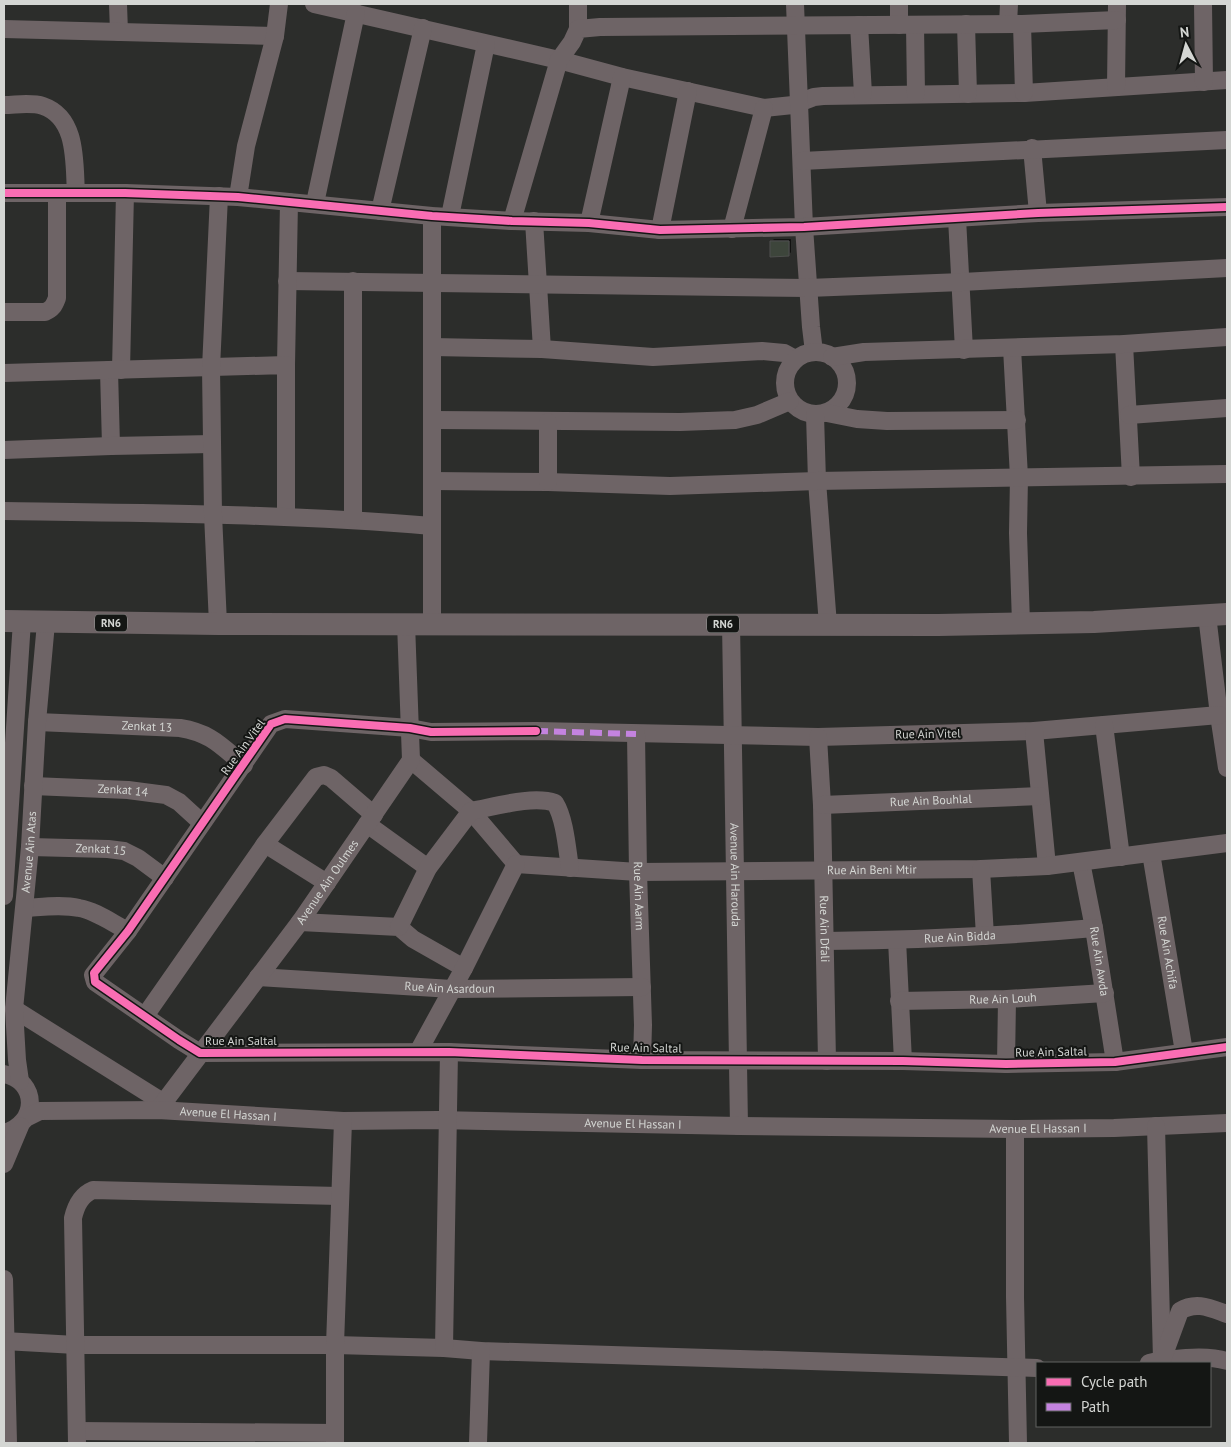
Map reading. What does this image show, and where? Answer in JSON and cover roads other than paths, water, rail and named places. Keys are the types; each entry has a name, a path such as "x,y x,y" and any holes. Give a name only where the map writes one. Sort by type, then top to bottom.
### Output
{"main road":[{"name":"RN6","path":"13,621 46,623 218,624 828,625 1021,624 1217,615"}],"street":[{"path":"118,4 119,32"},
{"path":"238,197 246,146 275,36 279,4"},
{"path":"314,4 559,60 622,77 764,108 785,107 814,96 1024,93 1227,80"},
{"path":"512,221 559,60 572,42 578,29 578,4"},
{"path":"795,4 804,227 814,352"},
{"path":"899,4 907,25 916,94"},
{"path":"1009,4 1015,24 1024,93"},
{"path":"1203,4 1204,82"},
{"path":"578,29 600,27 1015,24 1117,12 1116,87"},
{"path":"315,203 356,13"},
{"path":"966,24 968,94"},
{"path":"859,25 863,94"},
{"path":"380,211 423,28"},
{"path":"4,30 275,36"},
{"path":"450,216 486,44"},
{"path":"589,222 622,77"},
{"path":"660,230 688,91"},
{"path":"4,105 43,106 54,112 62,120 71,138 76,193"},
{"path":"732,229 764,108"},
{"path":"802,160 1227,140"},
{"path":"1032,148 1038,213"},
{"path":"4,193 125,193 238,197 315,203 432,216 534,222 589,222 660,230 804,227 1038,213 1227,207"},
{"path":"4,312 45,312 51,310 55,305 57,193"},
{"path":"111,446 125,193"},
{"path":"218,624 213,514 211,368 219,196"},
{"path":"286,516 288,202"},
{"path":"432,216 432,624"},
{"path":"958,218 964,350"},
{"path":"534,222 542,349"},
{"path":"287,281 808,288 1227,268"},
{"path":"353,281 353,519"},
{"path":"1016,420 887,421 857,419 800,410 790,401 785,388 786,374 795,359 814,352 832,357 864,352 1124,344 1227,336"},
{"path":"1124,344 1131,477"},
{"path":"432,347 542,349 653,356 775,351 795,359"},
{"path":"1012,348 1019,477 1018,533 1021,624"},
{"path":"821,414 838,405 846,393 847,379 842,366 832,357"},
{"path":"4,373 286,365"},
{"path":"433,420 548,422 735,420 757,415 790,401"},
{"path":"1128,415 1227,408"},
{"path":"821,414 817,481 828,625"},
{"path":"548,422 548,482"},
{"path":"4,450 212,444"},
{"path":"432,482 548,482 670,486 817,481 1227,474"},
{"path":"4,511 286,516 353,519 432,526"},
{"path":"1217,615 1219,716 1227,768"},
{"name":"Avenue Ain Atas","path":"4,886 13,621"},
{"name":"Avenue Ain Atas","path":"4,1164 30,1104 17,1060 14,1009 30,847 37,722 46,623"},
{"path":"406,624 411,760 471,811 516,864 464,968 418,1052"},
{"name":"Avenue Ain Harouda","path":"731,624 739,1126"},
{"name":"Rue Ain Vitel","path":"94,973 128,931 271,724 276,721 285,719 459,733 536,731 818,737 1034,731 1219,716"},
{"name":"Zenkat 13","path":"37,722 180,728 197,731 212,738 244,765"},
{"path":"1104,726 1121,857"},
{"path":"1034,731 1047,866"},
{"name":"Rue Ain Aarm","path":"636,734 642,1060"},
{"name":"Rue Ain Dfali","path":"818,737 826,940 827,1061"},
{"name":"Avenue Ain Oulmes","path":"161,1106 300,922 411,760"},
{"path":"145,1016 265,844 312,780 320,775 331,778 371,820 428,868"},
{"name":"Zenkat 14","path":"33,786 128,790 166,795 179,802 202,823"},
{"name":"Rue Ain Bouhlal","path":"822,805 1040,796"},
{"path":"399,927 428,868 471,811 529,801 542,800 555,803 559,808 570,868"},
{"name":"Rue Ain Beni Mtir","path":"516,864 638,872 981,869 1047,866 1227,843"},
{"path":"265,844 327,883"},
{"name":"Zenkat 15","path":"30,847 108,849 124,852 138,858 164,878"},
{"name":"Rue Ain Achifa","path":"1151,853 1184,1052"},
{"name":"Rue Ain Awda","path":"1081,862 1094,928 1115,1062"},
{"path":"981,869 985,936"},
{"path":"24,908 68,906 80,908 93,912 128,931"},
{"path":"300,922 399,927 413,939 464,968"},
{"name":"Rue Ain Bidda","path":"826,940 897,940 1094,928"},
{"path":"897,940 902,1061"},
{"name":"Rue Ain Saltal","path":"94,973 95,982 200,1053 450,1052 642,1060 902,1061 1006,1064 1115,1062 1227,1047"},
{"name":"Rue Ain Asardoun","path":"258,977 452,989 642,987"},
{"name":"Rue Ain Louh","path":"899,1001 1105,993"},
{"path":"1006,1064 1007,998"},
{"path":"14,1009 161,1106"},
{"path":"444,1348 450,1052"},
{"path":"4,1074 11,1076 23,1085"},
{"name":"Avenue El Hassan I","path":"22,1122 161,1106 343,1121 449,1120 1015,1129 1227,1123"},
{"path":"340,1196 93,1190 84,1194 75,1210 73,1218 77,1437 335,1438 335,1345 343,1121"},
{"path":"1156,1126 1156,1362"},
{"path":"1015,1129 1018,1443"},
{"path":"4,1279 4,1341 8,1443"},
{"path":"1156,1362 1180,1311 1194,1305 1227,1314"},
{"path":"4,1341 76,1345 335,1345 1036,1368"},
{"path":"478,1443 481,1351"},
{"path":"1156,1362 1187,1358 1217,1358 1227,1362"}]}
